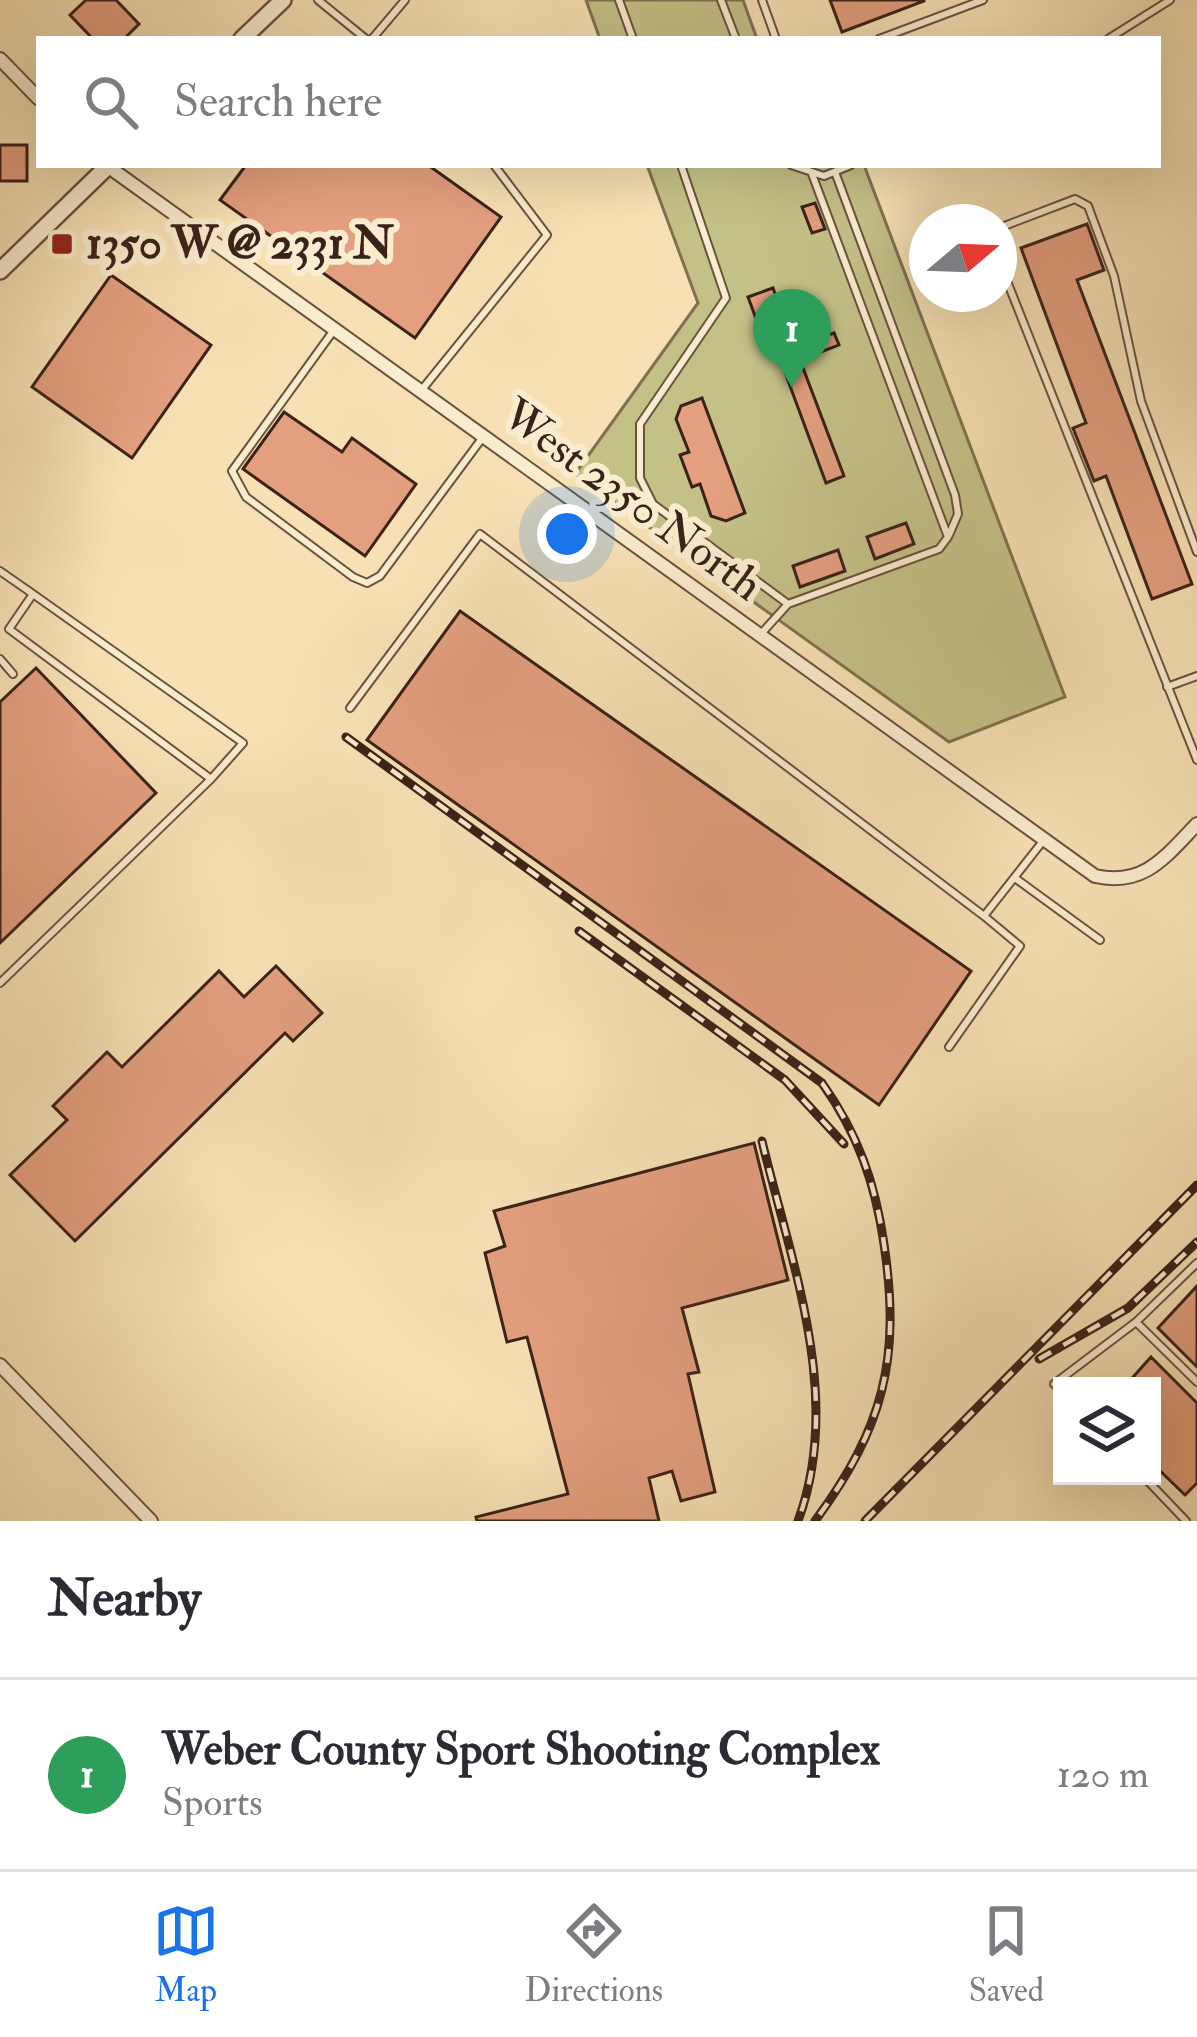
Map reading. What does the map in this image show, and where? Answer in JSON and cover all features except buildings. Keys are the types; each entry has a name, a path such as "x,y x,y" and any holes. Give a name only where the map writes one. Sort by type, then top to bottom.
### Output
{"street":[{"path":"245,36 283,0"},
{"path":"0,59 36,96"},
{"path":"0,271 105,168"},
{"name":"West 2350 North","path":"112,168 1095,876 1122,882 1150,871 1197,824"},
{"path":"0,1365 151,1521"}],"lane":[{"path":"318,0 365,36"},
{"path":"372,36 405,0"},
{"path":"619,0 633,36"},
{"path":"721,0 735,36"},
{"path":"761,0 775,36"},
{"path":"887,36 983,0"},
{"path":"1113,36 1170,0"},
{"path":"420,392 548,235 496,168"},
{"path":"682,168 726,298 640,424 640,478 653,504 788,604"},
{"path":"798,168 812,174 844,168"},
{"path":"760,635 788,604 939,549 958,514 955,495 835,172"},
{"path":"812,174 948,537"},
{"path":"1017,221 1075,200 1088,206 1114,277 1141,401 1197,552"},
{"path":"1017,307 1197,760"},
{"path":"334,330 232,471 246,497 353,578 367,583 380,576 483,437"},
{"path":"350,708 479,534 1020,946 949,1047"},
{"path":"0,571 243,743 212,779 0,983"},
{"path":"33,594 10,628 212,779"},
{"path":"0,659 13,674"},
{"path":"1166,688 1197,676"},
{"path":"984,916 1043,841"},
{"path":"1015,878 1100,940"},
{"path":"1063,1377 1136,1322 1197,1263"},
{"path":"1136,1322 1197,1382"},
{"path":"1152,1485 1186,1521"}],"shaded area":[{"path":"586,0 743,0 756,36 599,36"},
{"path":"648,168 865,168 909,284 909,312 920,312 1065,697 949,742 575,474 698,303"}],"railway":[{"path":"346,737 822,1083 835,1102 863,1159 876,1200 890,1323 888,1357 872,1422 815,1521"},
{"path":"579,931 785,1080 844,1144"},
{"path":"762,1141 798,1282 814,1378 811,1474 798,1521"},
{"path":"865,1521 1197,1185"},
{"path":"1039,1359 1128,1308 1197,1242"}],"place":[{"name":"1350 W @ 2331 N","path":"62,244"},
{"name":"Weber County Sport Shooting Complex","path":"792,388"}]}
